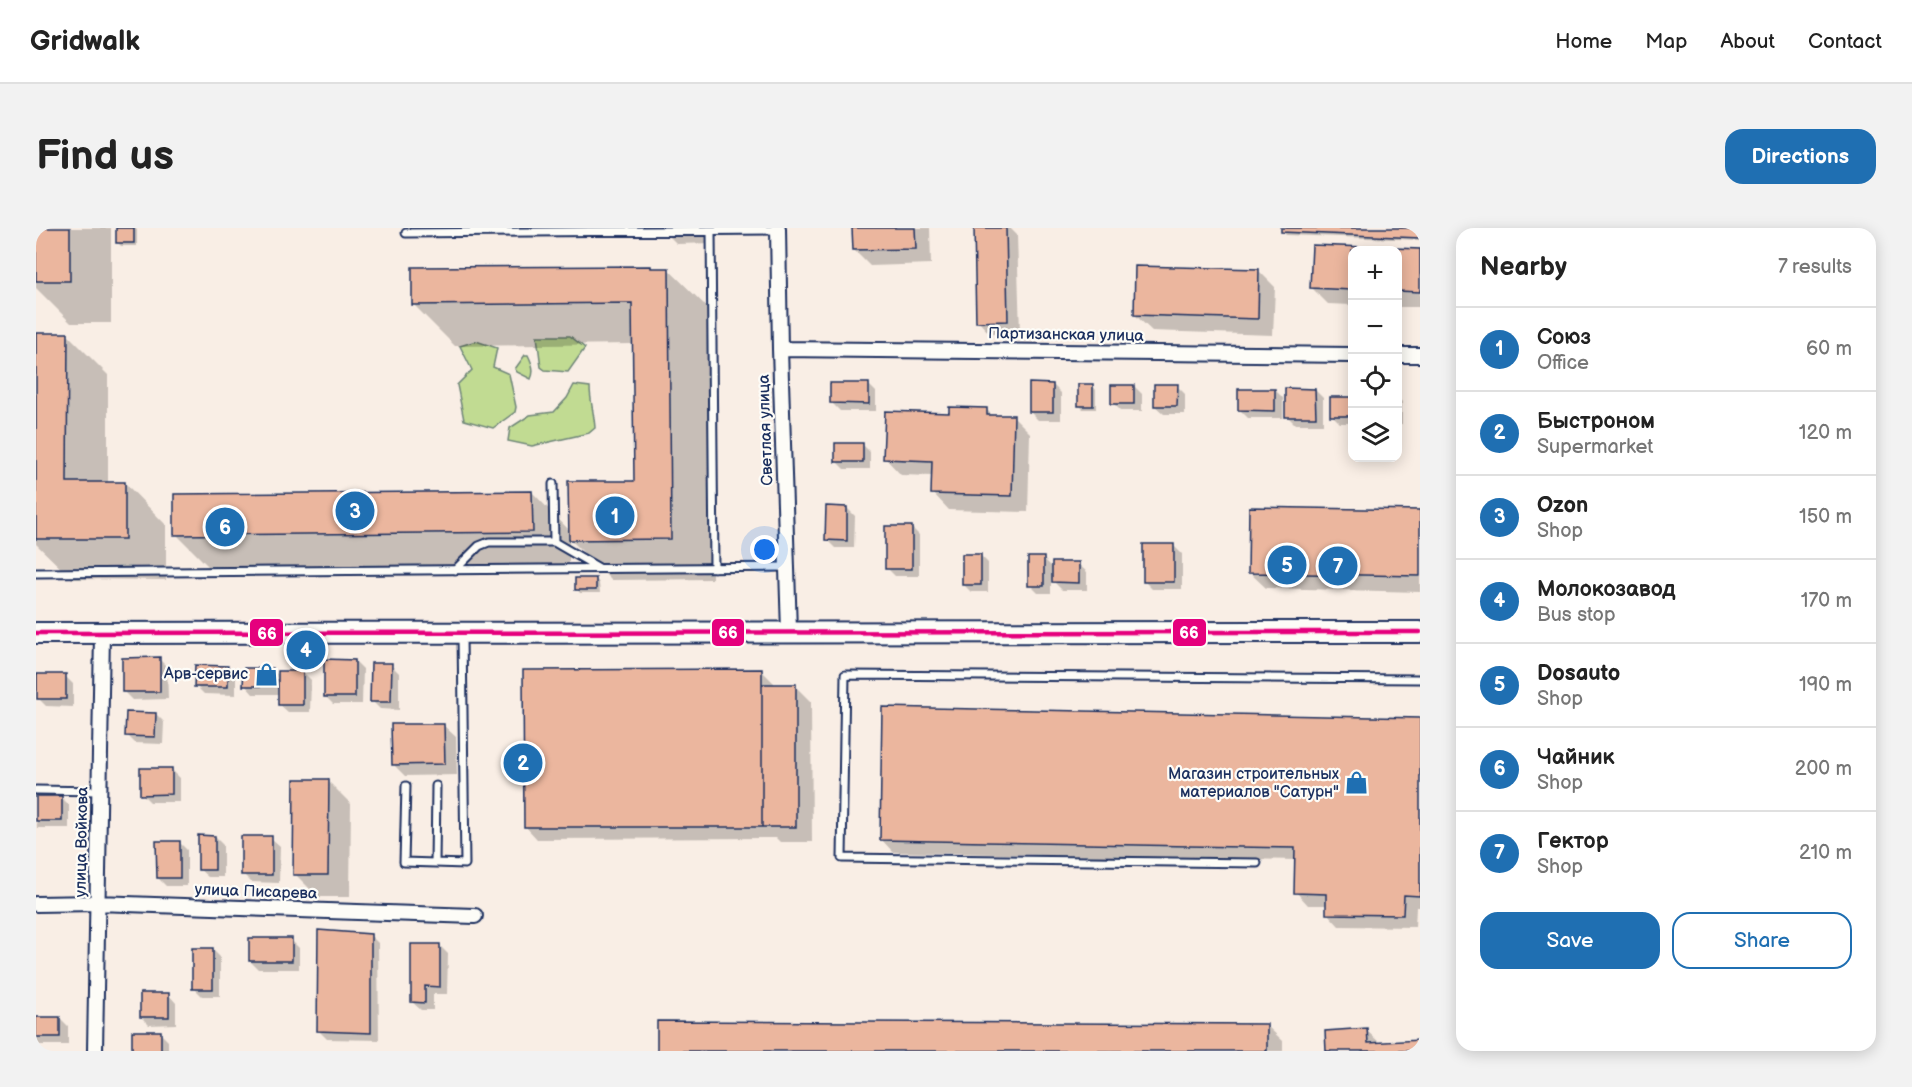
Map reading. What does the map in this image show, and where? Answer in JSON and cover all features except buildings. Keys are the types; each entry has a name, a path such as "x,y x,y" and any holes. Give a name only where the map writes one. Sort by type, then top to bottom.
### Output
{"street":[{"name":"Светлая улица","path":"778,229 789,631"},
{"name":"Партизанская улица","path":"780,349 1348,355"},
{"path":"1402,355 1420,355"},
{"path":"36,633 1420,632"},
{"name":"улица Войкова","path":"95,1051 102,633"},
{"name":"улица Писарева","path":"36,904 97,903 475,916"}],"lane":[{"path":"406,233 778,229"},
{"path":"711,231 714,568"},
{"path":"553,484 554,542"},
{"path":"455,570 483,543 554,542 601,569"},
{"path":"36,573 787,567"},
{"path":"406,786 404,862 465,864 462,633"},
{"path":"1257,863 842,858 845,675 1420,679"},
{"path":"435,863 436,786"},
{"path":"36,790 99,791"}],"green space":[{"path":"537,336 570,336 585,348 568,372 545,370 541,367"},
{"path":"476,341 497,348 493,367 509,374 516,407 515,412 493,428 464,420 457,385 472,370 460,346"},
{"path":"525,355 528,355 532,364 531,379 515,369"},
{"path":"574,385 590,387 595,428 589,433 532,446 508,441 510,428 530,415 554,412 567,398"}],"transit line":[{"name":"66","path":"36,633 1420,632"}],"place":[{"name":"Ozon","path":"355,511"},
{"name":"Союз","path":"615,516"},
{"name":"Чайник","path":"225,527"},
{"name":"Dosauto","path":"1287,565"},
{"name":"Гектор","path":"1338,566"},
{"name":"Молокозавод","path":"306,650"},
{"name":"Арв-сервис","path":"266,674"},
{"name":"Быстроном","path":"523,763"},
{"name":"Магазин строительных материалов \"Сатурн\"","path":"1357,783"}]}
